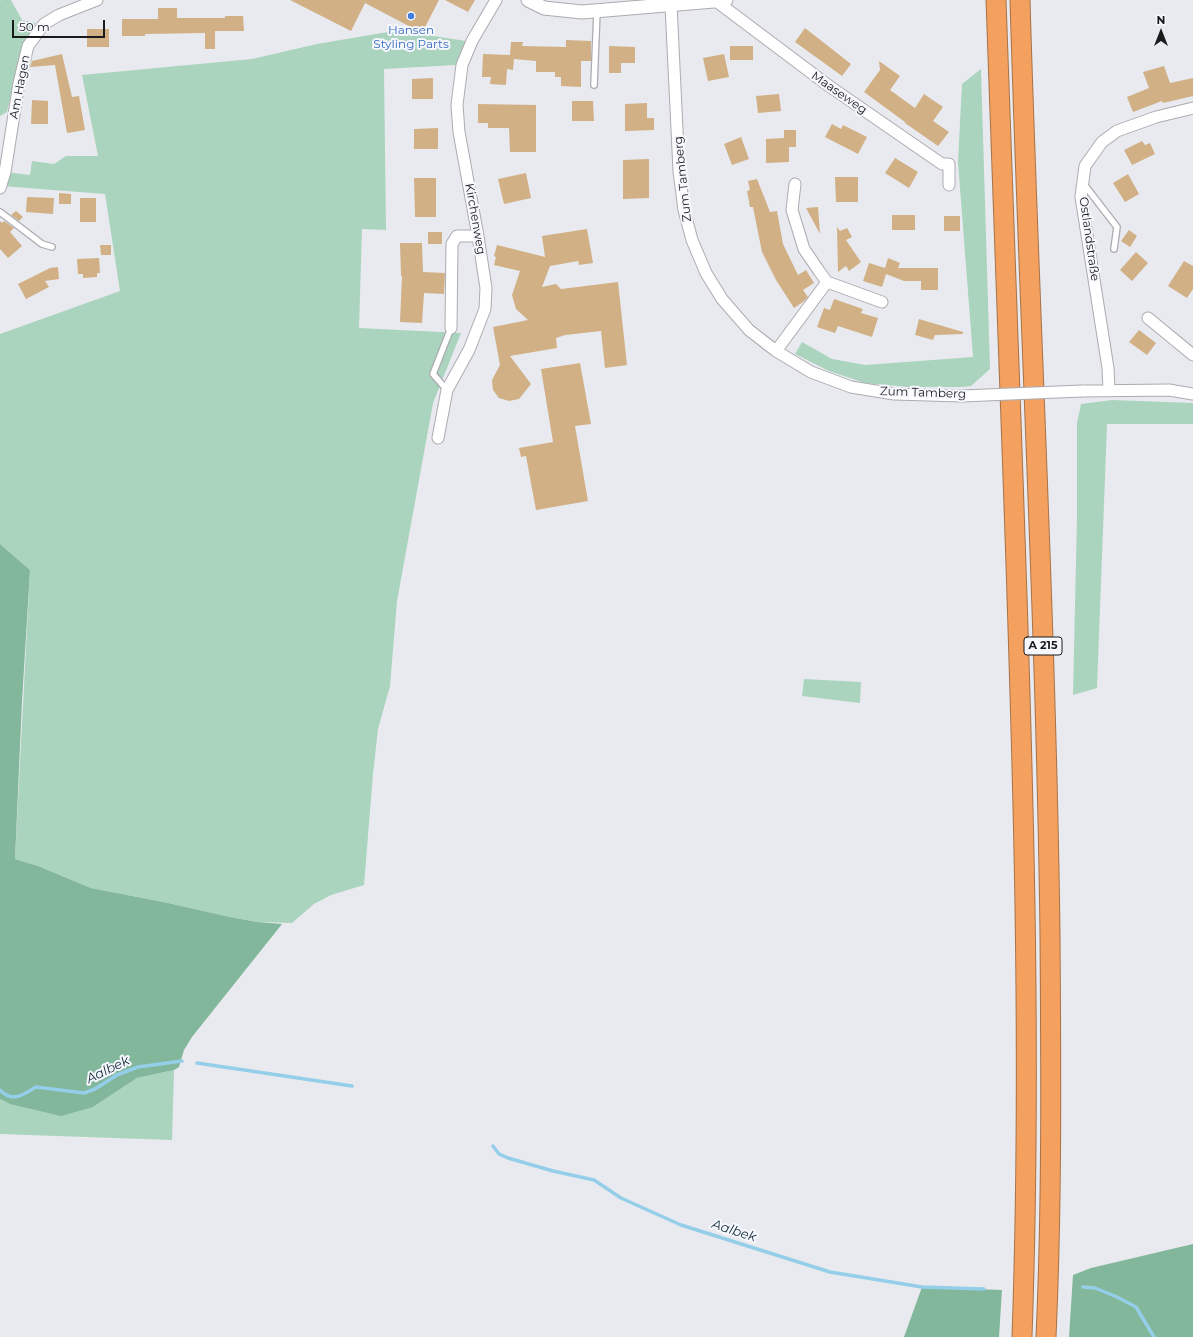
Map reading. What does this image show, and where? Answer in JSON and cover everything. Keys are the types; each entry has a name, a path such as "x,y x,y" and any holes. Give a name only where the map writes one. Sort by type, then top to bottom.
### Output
{"highway":[{"name":"A 215","path":"996,0 1018,627 1027,981 1026,1141 1022,1337"},
{"name":"A 215","path":"1020,0 1042,609 1048,825 1051,1139 1046,1337"}],"street":[{"name":"Am Hagen","path":"0,188 19,83 28,46 44,24 59,15 97,0"},
{"name":"Kirchenweg","path":"438,438 447,390 469,350 485,309 486,288 459,132 457,105 462,65 472,41 496,0"},
{"path":"528,0 544,8 582,12 721,0"},
{"name":"Maaseweg","path":"721,0 829,86 942,164 949,164 949,186"},
{"name":"Zum Tamberg","path":"671,5 679,171 684,210 692,240 706,273 722,299 749,330 776,351 811,372 851,387 894,394 962,396 1109,390 1169,390 1193,394"},
{"name":"Ostlandstraße","path":"1109,390 1108,368 1081,197 1085,166 1102,142 1117,131 1156,117 1193,108"},
{"path":"795,184 792,210 802,242 804,248 827,282 882,302"},
{"path":"451,328 452,244 457,236 478,236"},
{"path":"776,351 827,282"},
{"path":"1148,318 1193,356"}],"lane":[{"path":"594,85 597,11"},
{"path":"1083,183 1117,227 1114,249"},
{"path":"0,212 42,244 52,247"},
{"path":"447,390 433,374 451,328"}],"green space":[{"path":"11,0 22,20 36,23 21,51 7,112 0,116 0,1"},
{"path":"388,32 427,35 466,41 456,65 384,69 386,230 362,229 359,328 461,333 433,403 397,601 390,686 378,729 364,885 331,895 314,904 292,923 257,922 91,888 38,866 15,859 30,570 0,544 0,334 120,291 105,194 1,186 5,172 30,175 32,161 54,164 66,156 98,156 82,75 252,59 317,44"},
{"path":"981,69 990,369 971,386 908,387 865,383 829,371 795,354 802,342 832,359 865,365 973,357 958,162 962,84"},
{"path":"1112,400 1193,403 1193,424 1107,424 1097,688 1073,695 1077,517 1077,423 1081,404"},
{"path":"0,544 30,570 15,859 38,866 91,888 230,917 257,922 282,924 192,1037 184,1050 179,1067 174,1070 137,1078 93,1107 61,1116 10,1104 0,1099"},
{"path":"804,679 861,682 860,703 802,696"},
{"path":"174,1070 172,1140 0,1134 0,1099 10,1104 93,1107 137,1078"},
{"path":"1193,1244 1193,1337 1069,1337 1073,1275 1091,1268"},
{"path":"922,1287 1002,1290 999,1337 904,1337"}],"building":[{"path":"290,0 439,0 422,33 365,3 351,31"},
{"path":"445,0 475,0 468,12"},
{"path":"158,8 177,8 177,18 225,18 225,16 243,16 244,31 215,31 215,49 205,49 205,33 122,36 122,19 158,19"},
{"path":"805,28 851,64 842,76 795,42"},
{"path":"87,29 109,29 109,47 87,47"},
{"path":"566,40 591,41 591,61 581,61 581,87 561,86 561,77 555,77 555,72 536,72 536,61 514,59 513,70 507,69 506,85 490,84 491,77 482,77 483,54 510,55 511,42 523,42 522,46 566,47"},
{"path":"609,46 635,47 635,63 621,63 621,73 609,73"},
{"path":"730,46 753,46 753,60 730,60"},
{"path":"62,54 72,97 79,96 85,130 67,133 55,65 30,67 32,61"},
{"path":"724,54 729,77 708,81 703,58"},
{"path":"879,61 900,76 890,90 915,108 924,94 943,107 933,121 949,132 938,146 864,92 880,70"},
{"path":"1164,66 1170,83 1193,78 1193,96 1163,103 1162,101 1133,112 1127,97 1149,88 1143,72"},
{"path":"433,78 433,99 412,99 412,79"},
{"path":"779,94 781,111 758,113 756,96"},
{"path":"32,100 48,101 48,124 31,124"},
{"path":"572,101 593,101 594,121 572,121"},
{"path":"647,103 647,118 654,118 654,130 625,131 625,104"},
{"path":"478,104 536,105 536,152 510,152 509,128 488,128 488,123 478,123"},
{"path":"832,124 841,129 843,125 867,137 858,154 825,137"},
{"path":"438,128 438,149 414,149 414,129"},
{"path":"784,130 796,130 796,147 789,147 789,162 766,163 766,139 784,138"},
{"path":"741,137 749,159 732,165 724,144"},
{"path":"1142,141 1145,145 1150,143 1155,154 1132,165 1124,150"},
{"path":"895,158 918,172 909,188 885,173"},
{"path":"649,159 649,198 623,199 623,160"},
{"path":"526,173 531,198 504,204 498,179"},
{"path":"1128,174 1139,194 1125,202 1113,183"},
{"path":"835,177 858,177 858,202 836,202"},
{"path":"414,178 436,178 436,217 415,217"},
{"path":"757,179 770,212 777,211 783,244 798,275 806,270 814,283 803,290 808,297 794,308 776,280 762,252 753,207 750,207 747,191 750,190 748,181"},
{"path":"59,193 71,194 71,204 59,204"},
{"path":"27,197 54,198 53,214 26,212"},
{"path":"80,198 96,198 96,222 80,222"},
{"path":"818,207 820,234 806,208"},
{"path":"16,211 23,217 19,221 11,215"},
{"path":"892,215 915,215 915,230 892,230"},
{"path":"944,216 960,216 960,231 944,231"},
{"path":"0,221 2,223 4,221 14,228 10,232 22,246 8,258 0,249"},
{"path":"837,227 840,231 847,228 852,237 846,240 861,262 849,271 846,266 838,272"},
{"path":"587,229 593,263 579,265 578,261 550,266 542,287 556,284 561,289 618,282 627,365 605,368 601,331 565,335 556,338 557,348 510,356 531,384 519,399 509,401 499,398 493,390 492,380 500,365 493,327 528,320 516,309 512,295 520,271 494,265 496,257 494,256 497,245 545,257 542,236"},
{"path":"1129,230 1137,236 1130,247 1121,241"},
{"path":"428,232 442,232 442,244 428,244"},
{"path":"400,243 422,243 423,272 445,273 444,294 424,293 422,323 400,322 402,276"},
{"path":"100,245 111,245 111,255 101,255"},
{"path":"1136,252 1148,263 1132,281 1120,270"},
{"path":"99,258 100,273 97,273 97,277 83,278 83,274 78,274 77,259"},
{"path":"888,258 900,263 898,268 938,268 938,290 921,290 921,281 904,281 886,274 882,287 863,281 869,263 885,268"},
{"path":"1184,261 1193,266 1193,289 1187,298 1168,286"},
{"path":"58,267 59,279 45,281 49,287 26,299 18,284 50,268"},
{"path":"834,299 863,309 861,313 878,318 872,337 838,326 835,333 817,327 824,308 830,310"},
{"path":"919,319 963,332 963,334 935,335 933,340 915,335"},
{"path":"1139,330 1156,343 1147,355 1129,342"},
{"path":"580,363 591,424 575,426 588,501 536,510 526,456 521,457 519,448 553,442 541,369"}],"waterway":[{"name":"Aalbek","path":"0,1090 5,1094 14,1097 22,1095 36,1087 84,1093 95,1089 117,1075 138,1067 182,1061"},
{"name":"Aalbek","path":"197,1063 352,1086"},
{"name":"Aalbek","path":"493,1146 499,1154 508,1158 553,1171 594,1180 621,1198 681,1225 830,1272 922,1287 984,1289"},
{"name":"Aalbek","path":"1083,1287 1095,1288 1136,1307 1154,1337"}],"place":[{"name":"Hansen Styling Parts","path":"411,16"}]}
